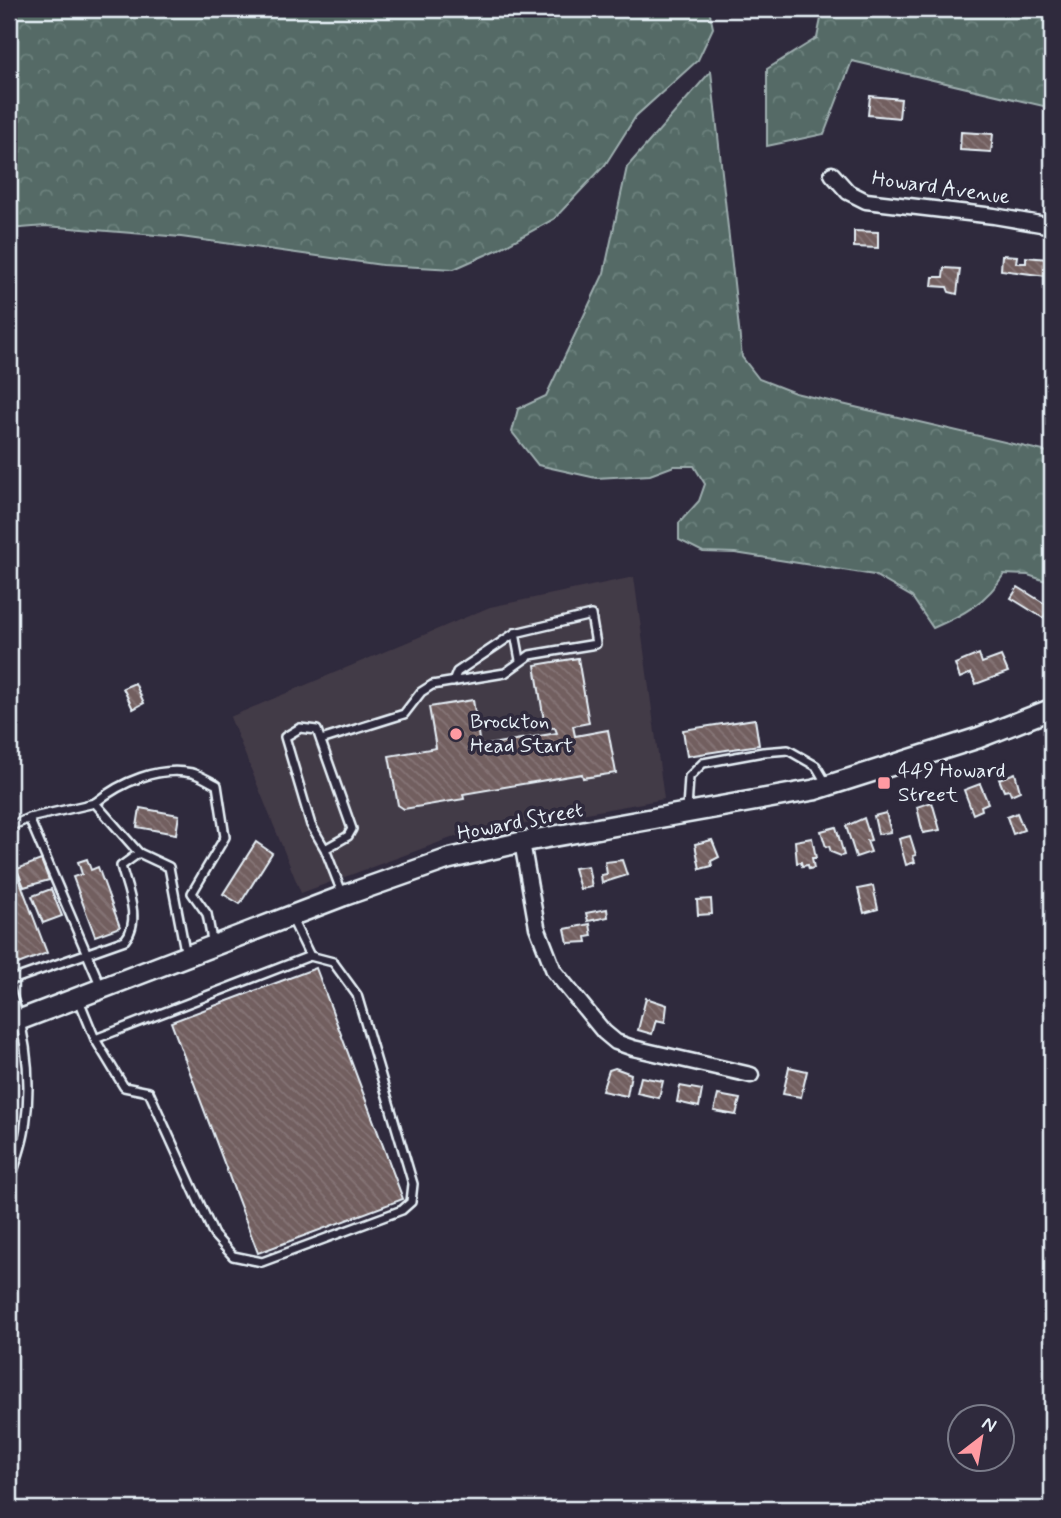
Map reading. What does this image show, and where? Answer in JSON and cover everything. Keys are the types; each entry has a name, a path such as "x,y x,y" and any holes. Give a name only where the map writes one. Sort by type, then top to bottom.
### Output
{"main road":[{"name":"Howard Street","path":"15,1021 343,896 448,859 522,842 687,814 827,786 978,738 1052,709"}],"street":[{"name":"Howard Avenue","path":"832,174 848,192 866,201 994,215 1052,226"},
{"path":"522,842 543,951 554,971 604,1032 616,1042 633,1048 751,1075"}],"lane":[{"path":"321,740 404,714 421,692 432,685 453,682 505,673 530,655 596,644 591,615 514,633 457,672 453,682"},
{"path":"514,633 520,660"},
{"path":"324,849 348,836 352,829 317,730 300,728 285,737 311,825 343,896"},
{"path":"687,814 689,778 703,763 763,751 788,750 817,766 827,786"},
{"path":"9,827 29,818 96,803 115,787 152,774 192,773 217,785 225,837 192,893 207,914 214,946"},
{"path":"96,803 139,853 169,867 186,956"},
{"path":"29,818 102,988"},
{"path":"9,981 125,940 133,930 134,918 121,866 139,853"},
{"path":"291,917 310,956"},
{"path":"78,997 95,1039 124,1087 149,1092 214,1235 233,1256 262,1262 402,1210 411,1202 413,1184 357,995 333,962 310,956 95,1039"},
{"path":"9,987 28,1077 25,1129 9,1185"}],"shaded area":[{"path":"634,577 664,799 454,837 301,893 230,717 490,607"}],"green space":[{"path":"9,9 709,9 713,28 698,60 636,116 605,165 554,219 499,249 454,269 382,265 181,237 46,226 9,229"},
{"path":"823,9 1052,9 1052,108 852,61 824,134 767,146 767,69 817,38"},
{"path":"711,71 742,357 759,379 795,393 1052,453 1052,583 1028,575 1004,574 990,592 973,607 933,628 912,597 874,575 735,553 703,552 679,540 679,523 699,501 705,484 694,466 674,466 650,475 596,478 538,465 512,432 518,409 546,396 604,273 627,167"}],"building":[{"path":"870,96 901,99 899,118 868,115"},
{"path":"961,132 993,134 991,152 960,150"},
{"path":"854,231 878,232 878,248 854,247"},
{"path":"1002,255 1017,256 1016,263 1026,263 1026,257 1048,259 1047,276 1001,270"},
{"path":"944,268 960,269 957,294 949,292 947,287 932,286 933,277 943,277"},
{"path":"1018,587 1050,607 1043,618 1011,598"},
{"path":"979,654 982,663 1001,656 1008,672 976,684 971,673 960,678 955,664"},
{"name":"Brockton Head Start","path":"578,658 589,723 573,726 575,736 608,730 616,773 583,778 582,774 463,794 464,799 404,809 398,805 389,756 436,748 429,707 473,700 480,746 557,733 555,728 545,727 535,665"},
{"path":"135,683 144,703 133,709 123,688"},
{"path":"755,719 759,745 687,756 683,730"},
{"path":"1015,773 1020,791 1011,795 1009,790 1004,791 999,779"},
{"path":"980,784 988,803 973,814 964,790"},
{"path":"932,802 940,830 923,833 917,807"},
{"path":"140,808 179,815 176,834 137,827"},
{"path":"886,813 891,832 878,834 874,816"},
{"path":"1017,813 1024,830 1013,834 1007,817"},
{"path":"864,818 871,840 867,841 871,852 856,857 846,826"},
{"path":"836,827 844,855 841,856 831,852 829,846 826,847 821,831"},
{"path":"910,836 916,855 913,856 915,862 906,865 899,839"},
{"path":"812,838 816,858 812,858 814,868 809,869 808,865 797,863 795,841"},
{"path":"712,840 719,857 711,861 712,866 700,869 695,844"},
{"path":"256,842 272,853 240,904 223,894"},
{"path":"87,859 91,870 98,867 120,927 95,936 73,877 82,874 78,862"},
{"path":"41,860 49,880 24,887 17,869"},
{"path":"622,860 627,875 602,883 601,875 607,874 605,862"},
{"path":"588,866 592,887 580,889 574,868"},
{"path":"16,871 47,953 18,964 9,940 9,873"},
{"path":"873,886 878,909 864,913 858,889"},
{"path":"51,889 62,916 43,923 32,896"},
{"path":"711,899 712,914 698,915 697,900"},
{"path":"607,909 608,917 588,921 586,913"},
{"path":"590,924 592,936 586,937 587,942 568,943 565,929"},
{"path":"316,968 403,1199 258,1253 171,1022"},
{"path":"646,998 667,1005 665,1022 656,1020 652,1034 638,1030"},
{"path":"789,1067 807,1071 801,1097 783,1094"},
{"path":"615,1068 631,1074 627,1096 602,1091 609,1070"},
{"path":"641,1077 663,1081 659,1098 637,1093"},
{"path":"680,1086 702,1090 699,1107 677,1102"},
{"path":"718,1095 740,1099 736,1115 714,1111"}],"place":[{"name":"Brockton Head Start","path":"456,734"},
{"name":"449 Howard Street","path":"884,783"}]}
